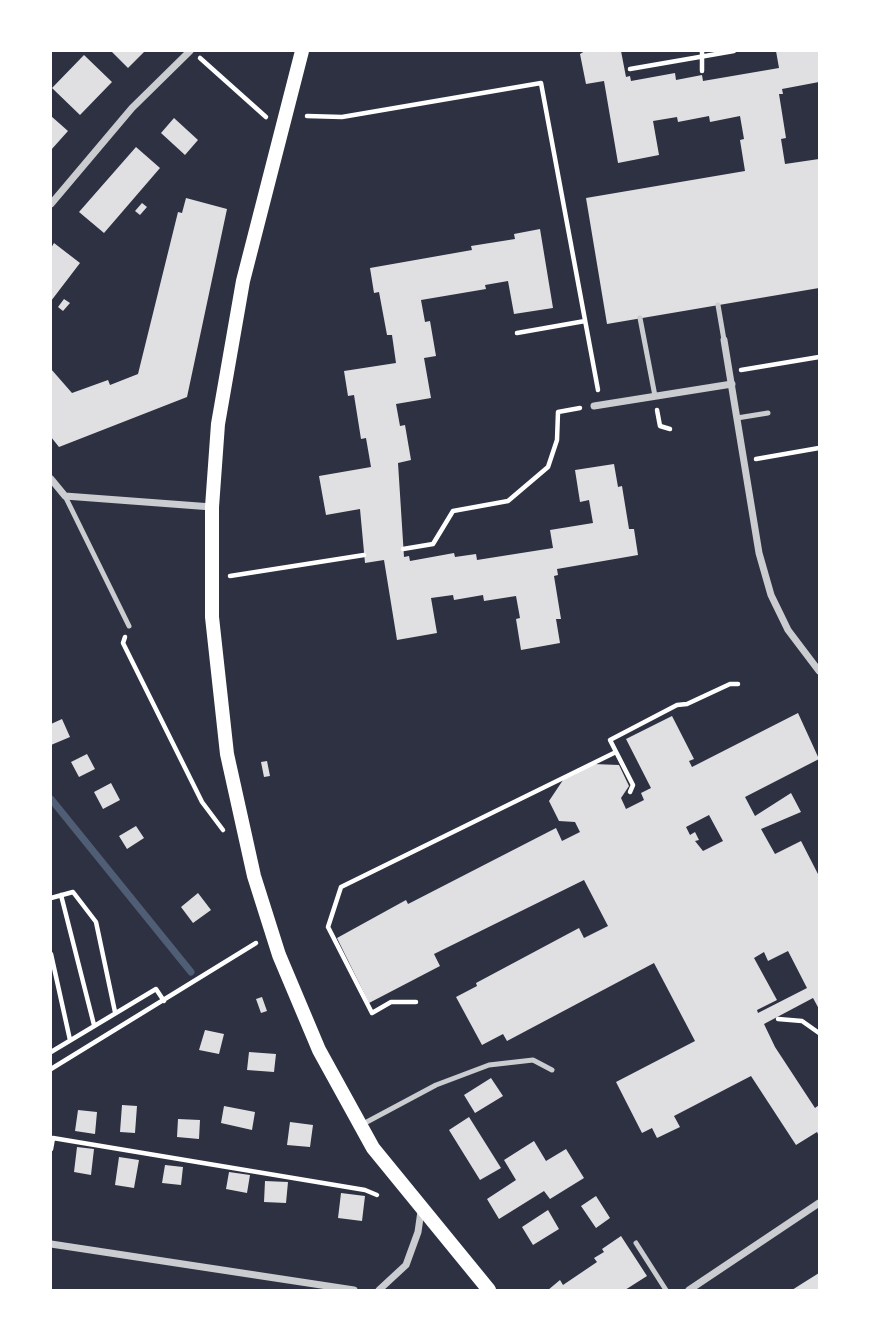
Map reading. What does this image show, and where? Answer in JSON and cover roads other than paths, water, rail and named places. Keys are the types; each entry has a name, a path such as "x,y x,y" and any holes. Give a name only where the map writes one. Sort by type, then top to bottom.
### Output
{"main road":[{"path":"302,51 238,306 218,424 212,507 212,617 226,741 254,876 272,934 303,1015 360,1126 421,1211 489,1290"}],"street":[{"path":"51,204 132,108 191,51"},
{"path":"724,340 759,553 771,595 788,630 819,671"},
{"path":"597,405 732,384"},
{"path":"51,479 65,496 212,507"},
{"path":"689,1290 819,1203"},
{"path":"379,1290 406,1265 418,1232 421,1211"},
{"path":"51,1244 354,1290"}],"lane":[{"path":"718,305 724,340"},
{"path":"640,318 655,396"},
{"path":"737,418 768,412"},
{"path":"65,496 129,626"},
{"path":"360,1126 436,1085 489,1065 533,1060 552,1070"},
{"path":"636,1243 666,1290"}],"waterway":[{"path":"51,799 191,972"}]}
